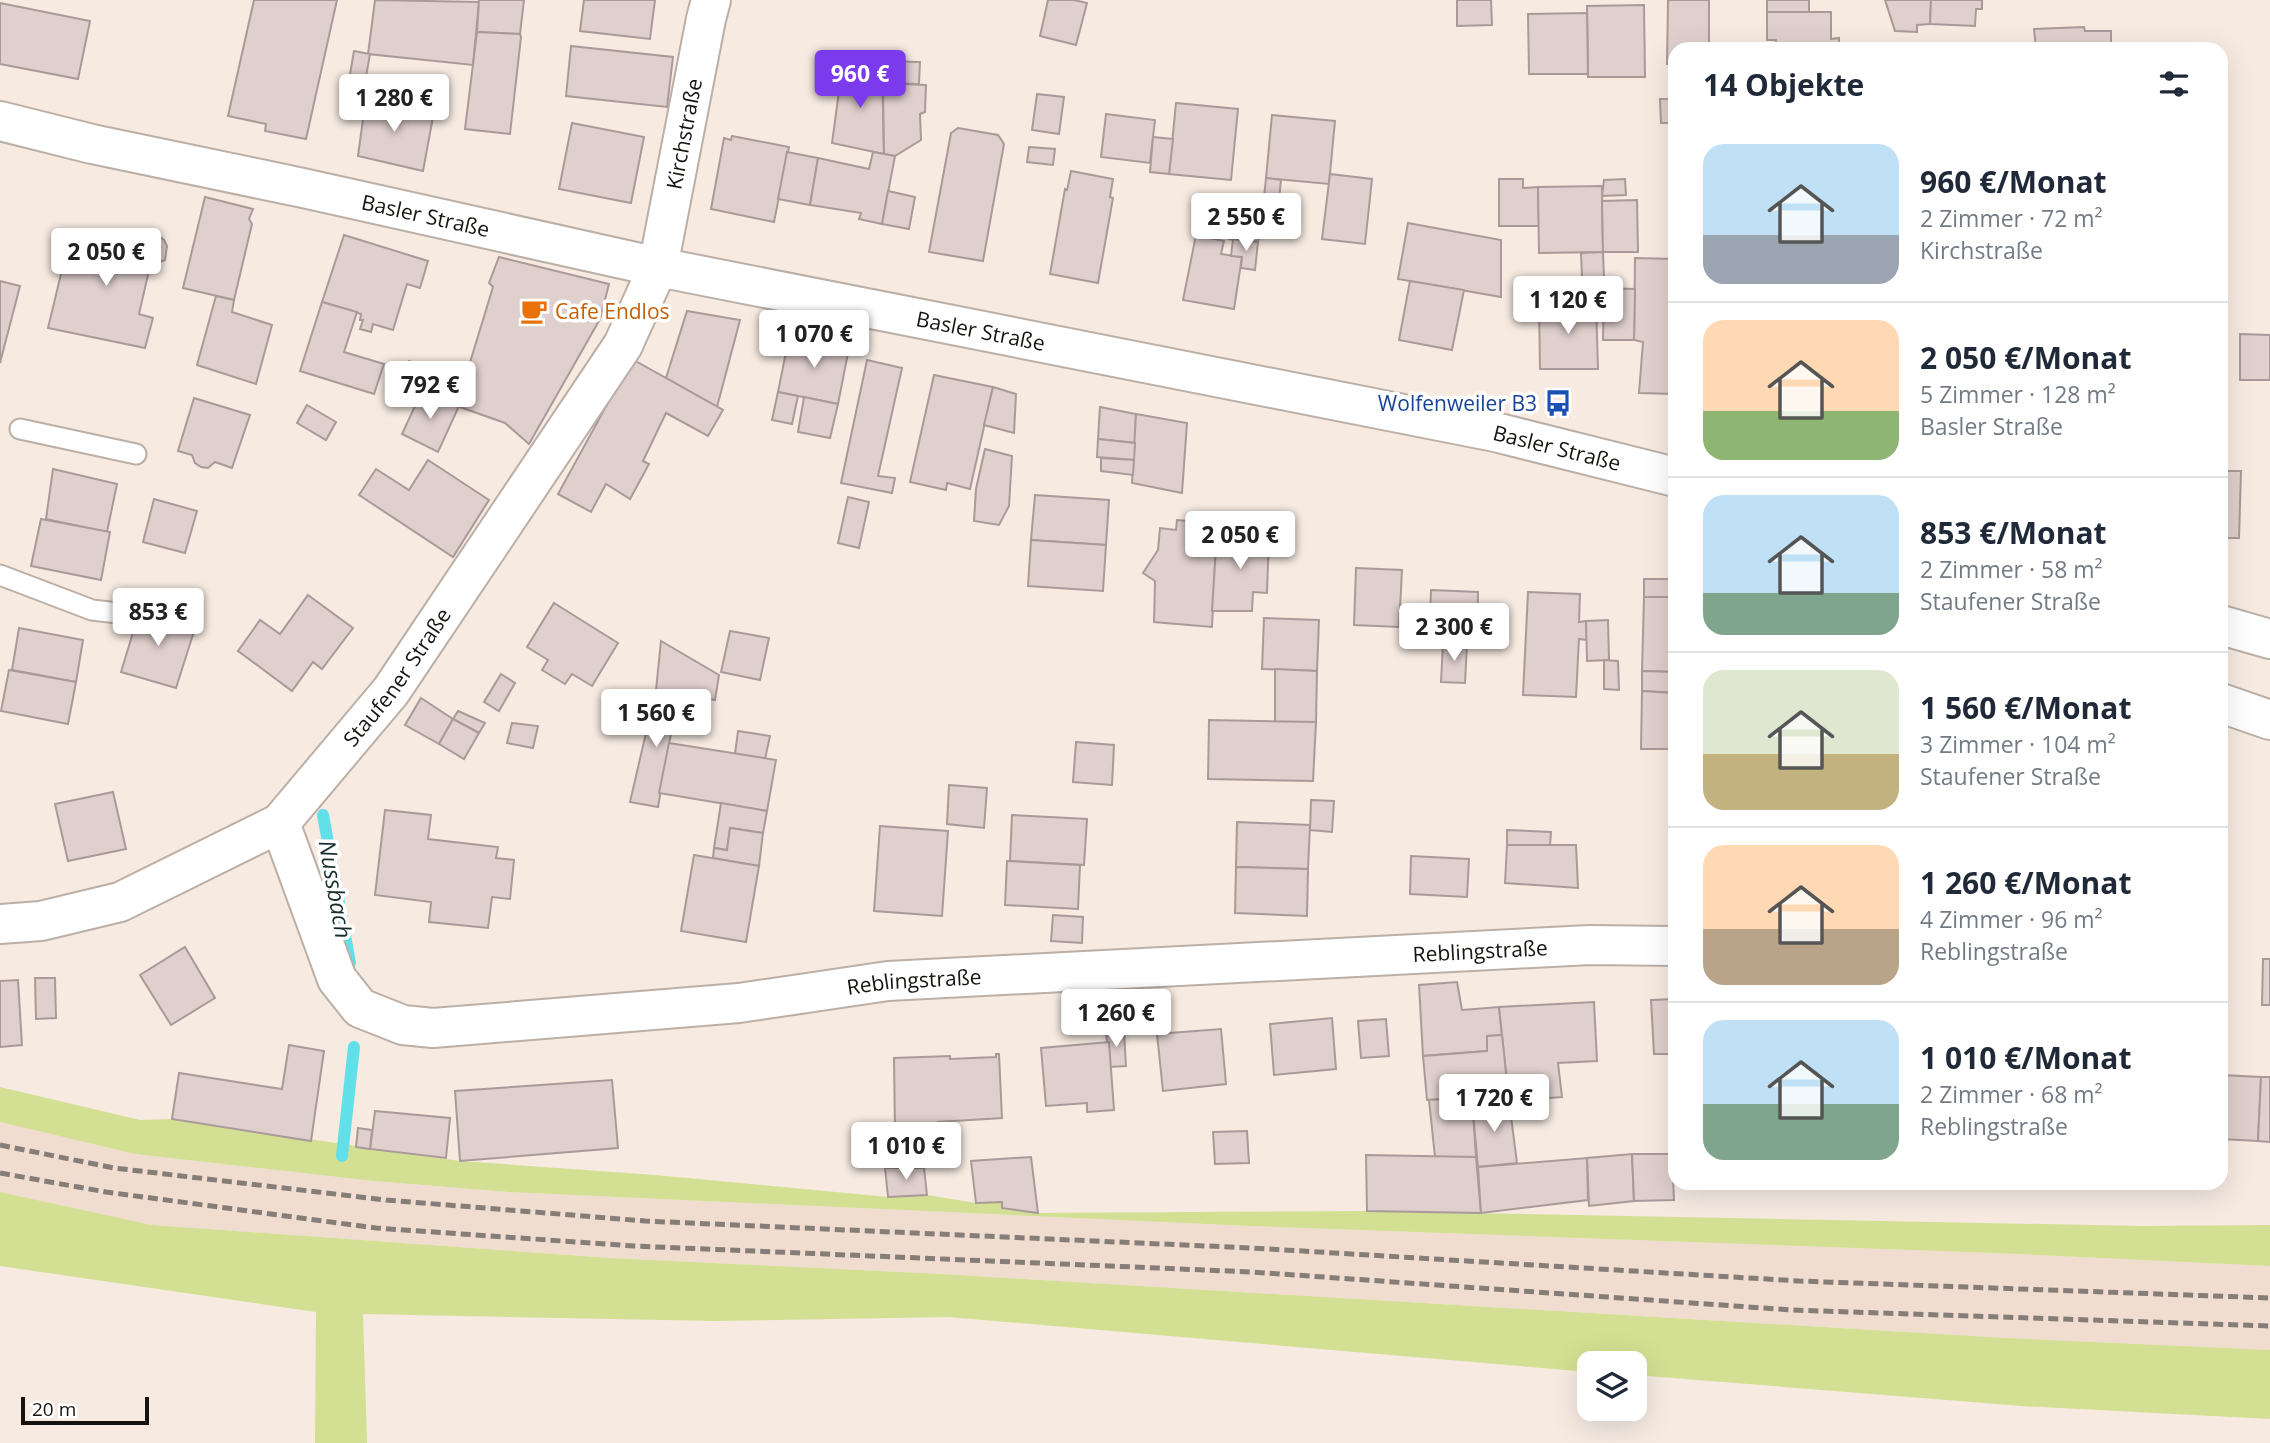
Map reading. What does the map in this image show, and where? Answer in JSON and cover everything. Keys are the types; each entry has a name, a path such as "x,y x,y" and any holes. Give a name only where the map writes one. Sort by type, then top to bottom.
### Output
{"street":[{"name":"Kirchstraße","path":"658,267 711,0"},
{"name":"Basler Straße","path":"0,121 92,144 658,267 1495,432 1668,480"},
{"name":"Staufener Straße","path":"0,924 41,920 120,902 280,823 391,691 623,345 658,267"},
{"path":"2228,627 2270,639"},
{"path":"2228,705 2270,720"},
{"name":"Reblingstraße","path":"280,823 337,979 360,1008 402,1024 433,1028 739,1003 888,981 1590,945 1668,946"}],"lane":[{"path":"20,429 136,454"},
{"path":"0,575 92,610 118,613"}],"shaded area":[{"path":"0,1122 135,1154 374,1181 509,1192 1250,1226 1995,1253 2270,1266 2270,1350 2005,1338 941,1274 610,1258 152,1225 0,1192"}],"green space":[{"path":"0,1087 140,1120 172,1119 460,1161 655,1175 888,1197 927,1195 976,1203 1002,1202 1002,1208 1038,1213 1367,1211 2143,1226 2270,1225 2270,1266 1995,1253 1250,1226 509,1192 374,1181 135,1154 0,1122"},
{"path":"0,1192 152,1225 610,1258 941,1274 2005,1338 2270,1350 2270,1419 2022,1406 1647,1376 1647,1351 1577,1351 1577,1371 948,1317 716,1321 363,1314 367,1443 315,1443 316,1312 0,1266"}],"building":[{"path":"254,0 337,0 306,139 265,131 266,124 228,116"},
{"path":"375,0 479,2 473,65 368,54"},
{"path":"479,0 524,0 520,34 477,32"},
{"path":"584,0 655,0 650,39 580,31"},
{"path":"1048,0 1087,3 1076,45 1040,36"},
{"path":"1457,0 1491,0 1492,25 1457,26"},
{"path":"1668,0 1709,0 1709,42 1668,42 1667,64"},
{"path":"1767,0 1809,0 1809,12 1767,12"},
{"path":"1885,0 1931,0 1930,24 1917,25 1917,32 1895,31"},
{"path":"1931,0 1982,0 1982,9 1976,9 1975,26 1930,24"},
{"path":"0,3 90,21 78,79 0,64"},
{"path":"1644,5 1645,77 1588,77 1587,6"},
{"path":"1767,12 1831,12 1831,39 1839,38 1839,42 1776,42 1767,40"},
{"path":"1587,13 1588,74 1529,74 1528,14"},
{"path":"2084,27 2085,31 2111,31 2111,42 2035,42 2034,29"},
{"path":"477,32 520,34 521,37 510,134 465,129"},
{"path":"571,46 673,57 667,107 566,96"},
{"path":"354,51 370,54 364,88 348,86"},
{"path":"882,61 920,62 919,84 883,83"},
{"path":"882,68 884,154 832,143 842,69"},
{"path":"883,83 926,85 925,112 920,114 921,140 895,156 884,154"},
{"path":"367,90 387,94 384,107 433,117 423,171 358,156"},
{"path":"1037,94 1064,97 1059,134 1032,130"},
{"path":"1660,99 1668,99 1668,123 1661,123"},
{"path":"1176,103 1238,109 1231,180 1169,174"},
{"path":"1106,114 1155,120 1150,163 1101,157"},
{"path":"1272,115 1335,121 1329,184 1266,178"},
{"path":"572,123 644,137 631,203 559,189"},
{"path":"958,128 998,135 1004,144 983,261 929,252 951,133"},
{"path":"732,136 789,147 774,222 711,209 724,138 731,140"},
{"path":"1153,137 1173,139 1169,174 1150,172"},
{"path":"1029,147 1055,149 1053,165 1027,162"},
{"path":"787,152 818,158 810,205 778,199"},
{"path":"873,152 895,156 882,224 859,219 861,213 810,205 818,158 869,169"},
{"path":"1071,171 1113,179 1110,197 1113,198 1098,283 1050,274 1065,189 1067,190"},
{"path":"1330,174 1372,179 1365,244 1322,239"},
{"path":"1266,178 1281,180 1278,209 1263,207"},
{"path":"1499,179 1523,179 1523,188 1538,187 1539,226 1499,226"},
{"path":"1625,179 1626,195 1602,196 1604,180"},
{"path":"1602,186 1603,252 1539,253 1538,187"},
{"path":"888,191 915,197 909,229 882,224"},
{"path":"205,197 253,209 234,300 183,288"},
{"path":"1637,200 1638,252 1603,252 1602,201"},
{"path":"1230,204 1263,207 1258,242 1229,239"},
{"path":"1408,223 1501,240 1501,297 1398,279"},
{"path":"69,229 137,245 144,237 154,233 164,240 167,246 165,260 150,266 139,314 153,318 145,348 48,328 68,245"},
{"path":"344,235 428,261 420,288 407,284 393,330 373,324 371,332 360,329 363,320 360,320 361,314 322,302"},
{"path":"1196,235 1224,241 1221,254 1242,257 1234,309 1183,300"},
{"path":"1233,239 1258,242 1255,270 1241,268 1242,257 1231,256"},
{"path":"1603,252 1605,305 1583,304 1581,253"},
{"path":"499,257 609,284 600,319 529,444 505,423 403,387 409,361 464,382 493,287 489,283"},
{"path":"1635,258 1668,259 1668,394 1639,393 1643,342 1634,340"},
{"path":"0,281 20,286 0,363"},
{"path":"1410,281 1464,290 1452,350 1399,340"},
{"path":"1604,288 1635,289 1634,340 1603,340"},
{"path":"216,296 234,300 232,312 272,325 256,384 197,365"},
{"path":"322,302 357,312 344,352 384,364 374,394 300,371"},
{"path":"1596,303 1598,369 1540,369 1539,304"},
{"path":"687,311 740,320 717,407 666,378"},
{"path":"2240,334 2270,335 2270,380 2240,380"},
{"path":"789,337 849,348 838,404 778,392"},
{"path":"632,359 723,410 708,436 666,413 643,461 649,464 630,499 606,484 591,512 558,494"},
{"path":"867,360 902,368 878,476 895,478 892,493 841,483"},
{"path":"934,375 993,387 970,489 947,483 946,490 910,482"},
{"path":"993,387 1016,394 1014,433 984,425"},
{"path":"778,392 798,396 792,424 772,420"},
{"path":"421,393 459,406 438,452 402,434"},
{"path":"804,397 838,404 830,438 798,432"},
{"path":"194,398 250,415 232,468 215,462 208,468 201,467 195,463 192,455 178,451"},
{"path":"307,405 336,422 326,440 297,423"},
{"path":"1100,407 1136,414 1135,443 1098,439"},
{"path":"1136,414 1187,423 1182,493 1132,483"},
{"path":"1098,439 1135,443 1134,460 1097,457"},
{"path":"985,449 1012,456 1009,506 999,525 974,521 976,489"},
{"path":"1101,458 1134,460 1133,475 1101,471"},
{"path":"428,460 489,500 453,557 359,495 376,469 409,490"},
{"path":"53,469 117,484 107,532 46,519"},
{"path":"2228,471 2241,471 2239,538 2228,538"},
{"path":"1035,495 1109,500 1106,545 1031,540"},
{"path":"848,497 869,502 859,548 838,543"},
{"path":"154,499 197,511 185,553 143,542"},
{"path":"41,519 110,532 101,580 31,566"},
{"path":"1177,520 1217,524 1212,627 1154,622 1155,581 1143,573 1158,550 1160,528 1176,530"},
{"path":"1217,532 1269,536 1267,593 1253,592 1252,611 1212,611"},
{"path":"1031,540 1106,545 1103,591 1028,586"},
{"path":"1356,568 1402,570 1399,627 1354,625"},
{"path":"1644,579 1668,579 1668,597 1644,597"},
{"path":"1431,590 1478,592 1477,645 1429,643"},
{"path":"1528,592 1580,594 1579,622 1586,621 1587,640 1579,639 1576,697 1523,695"},
{"path":"308,595 353,628 322,669 313,662 292,691 238,651 260,620 280,634"},
{"path":"1644,597 1668,597 1668,672 1642,671"},
{"path":"554,603 618,643 592,686 572,674 565,684 542,670 548,660 527,647"},
{"path":"141,606 196,625 176,688 121,672"},
{"path":"1264,618 1319,620 1317,671 1262,669"},
{"path":"1608,620 1609,660 1587,661 1586,621"},
{"path":"19,628 83,640 76,682 12,670"},
{"path":"730,631 769,638 760,680 721,672"},
{"path":"661,641 719,675 715,700 656,690"},
{"path":"1443,644 1467,644 1465,683 1441,682"},
{"path":"1604,660 1618,661 1619,690 1604,689"},
{"path":"1275,669 1317,671 1316,722 1275,722"},
{"path":"9,670 76,682 68,724 1,711"},
{"path":"1642,671 1668,672 1668,693 1642,691"},
{"path":"501,674 515,683 499,711 484,702"},
{"path":"656,690 681,694 658,807 630,802"},
{"path":"1642,691 1668,693 1668,749 1641,749"},
{"path":"421,698 453,719 439,744 405,725"},
{"path":"458,711 485,723 479,733 453,719"},
{"path":"453,719 479,733 464,759 439,744"},
{"path":"1209,720 1316,722 1313,781 1208,779"},
{"path":"512,723 538,726 533,748 507,743"},
{"path":"738,731 770,736 765,759 735,754"},
{"path":"1076,742 1114,745 1112,785 1073,782"},
{"path":"669,743 776,760 767,811 659,793"},
{"path":"949,785 987,788 984,828 947,824"},
{"path":"113,792 126,849 68,861 55,804"},
{"path":"1311,800 1334,801 1332,832 1310,830"},
{"path":"721,803 767,811 763,833 730,828 727,850 714,848"},
{"path":"385,810 431,815 428,839 498,847 496,858 514,860 510,899 492,897 488,928 429,922 431,902 375,895"},
{"path":"1012,815 1087,819 1084,865 1010,861"},
{"path":"1237,822 1310,825 1308,869 1236,867"},
{"path":"880,826 948,831 942,916 874,911"},
{"path":"730,828 763,833 759,866 713,858 714,848 727,850"},
{"path":"1507,830 1551,832 1550,845 1507,845"},
{"path":"1507,845 1576,845 1578,888 1505,883"},
{"path":"694,855 759,866 746,942 681,931"},
{"path":"1411,856 1469,859 1467,897 1410,894"},
{"path":"1007,861 1080,865 1078,909 1005,905"},
{"path":"1236,867 1308,869 1307,916 1235,913"},
{"path":"1053,915 1083,917 1082,943 1051,941"},
{"path":"185,947 215,998 171,1025 140,975"},
{"path":"2263,959 2270,959 2270,1005 2262,1005"},
{"path":"35,978 55,978 56,1018 36,1019"},
{"path":"18,980 22,1045 0,1047 0,981"},
{"path":"1457,982 1462,1010 1499,1007 1502,1035 1487,1036 1487,1051 1423,1056 1419,985"},
{"path":"1668,999 1668,1054 1654,1054 1651,1000"},
{"path":"1594,1002 1597,1061 1558,1063 1562,1097 1509,1101 1499,1007"},
{"path":"1332,1018 1336,1069 1274,1075 1270,1024"},
{"path":"1386,1019 1389,1056 1361,1058 1358,1021"},
{"path":"1221,1029 1226,1084 1163,1091 1157,1034"},
{"path":"1124,1032 1126,1066 1110,1067 1106,1033"},
{"path":"1502,1035 1509,1101 1472,1102 1472,1097 1427,1100 1423,1056 1487,1051 1487,1036"},
{"path":"1109,1042 1114,1110 1087,1112 1087,1103 1046,1106 1041,1048"},
{"path":"289,1045 324,1051 311,1141 172,1119 179,1073 282,1089"},
{"path":"996,1054 999,1054 1002,1118 938,1122 939,1129 950,1129 951,1166 908,1168 906,1132 895,1132 894,1058 950,1056 950,1059 996,1057"},
{"path":"2228,1075 2261,1077 2258,1141 2228,1139"},
{"path":"2261,1077 2270,1077 2270,1142 2258,1141"},
{"path":"612,1080 618,1148 460,1161 455,1091"},
{"path":"1472,1097 1476,1157 1435,1157 1429,1100"},
{"path":"1509,1101 1517,1163 1478,1167 1472,1102"},
{"path":"375,1111 450,1118 446,1158 370,1149"},
{"path":"358,1128 372,1130 370,1149 356,1147"},
{"path":"1247,1131 1249,1163 1215,1164 1213,1132"},
{"path":"1632,1154 1634,1201 1589,1206 1587,1158"},
{"path":"1632,1154 1668,1154 1668,1190 1674,1190 1674,1200 1634,1201"},
{"path":"1366,1155 1476,1157 1481,1213 1367,1211"},
{"path":"1031,1157 1038,1213 1002,1208 1002,1202 976,1203 971,1161"},
{"path":"1587,1158 1588,1200 1481,1213 1478,1167"},
{"path":"885,1168 924,1168 927,1195 888,1197"}],"waterway":[{"name":"Nussbach","path":"323,815 350,963"},
{"name":"Nussbach","path":"342,1156 354,1047"}],"railway":[{"path":"0,1145 114,1168 386,1200 645,1221 1252,1248 1799,1281 2270,1298"},
{"path":"0,1173 106,1192 376,1228 634,1246 1252,1272 1792,1310 2270,1326"}],"place":[{"name":"Cafe Endlos","path":"534,311"},
{"name":"Wolfenweiler B3","path":"1558,403"}]}
